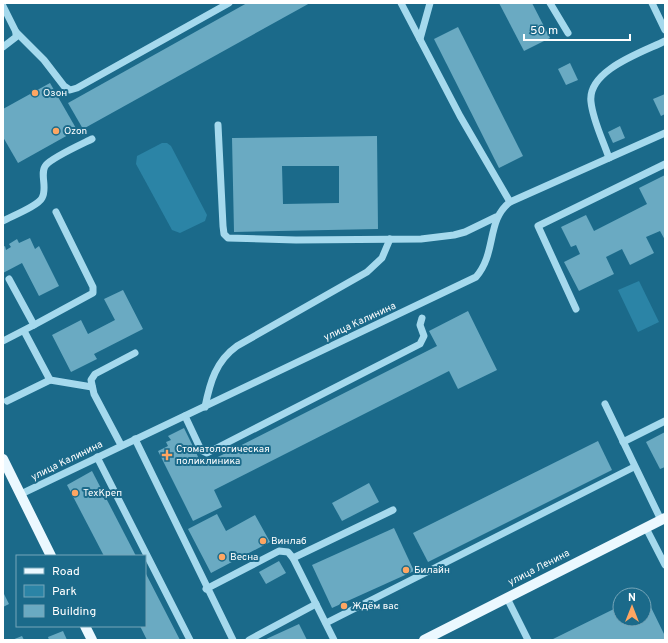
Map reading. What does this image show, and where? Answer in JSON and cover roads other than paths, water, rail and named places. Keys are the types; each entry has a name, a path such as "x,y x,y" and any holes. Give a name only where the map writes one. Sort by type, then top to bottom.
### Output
{"main road":[{"path":"3,459 51,555"},
{"name":"улица Ленина","path":"424,640 663,519"},
{"path":"86,627 92,640"}],"street":[{"path":"3,6 16,32 44,60 64,86 70,90 228,3"},
{"path":"401,3 460,116 510,202"},
{"path":"420,38 430,3"},
{"path":"550,3 568,33"},
{"path":"652,3 665,30"},
{"path":"3,47 13,41 16,37 16,32"},
{"path":"609,158 592,110 590,100 594,88 610,68 665,41"},
{"path":"218,126 224,234 228,238 289,240 421,239 454,235 465,232 496,217 502,208 510,202 665,133"},
{"path":"3,221 36,204 42,198 44,171 48,162 92,139"},
{"path":"576,309 538,226 665,164"},
{"path":"3,341 93,293 94,287 56,212"},
{"name":"улица Калинина","path":"21,494 476,277 483,269 488,258 496,217"},
{"path":"205,407 213,374 227,353 367,272 382,258 390,239"},
{"path":"9,279 34,325"},
{"path":"185,416 201,450 207,453 420,344 424,336 420,325 422,318"},
{"path":"24,331 50,380"},
{"path":"121,445 92,387 90,380 92,376 135,353"},
{"path":"7,402 50,380 92,387"},
{"path":"605,404 634,467 663,519"},
{"path":"623,442 665,421"},
{"path":"135,439 206,589 232,640"},
{"path":"97,457 190,640"},
{"path":"326,623 634,467"},
{"path":"294,558 393,510"},
{"path":"646,528 665,565"},
{"path":"206,589 279,551 288,552 294,558 334,640"},
{"path":"507,598 528,640"},
{"path":"249,640 316,604"}],"place":[{"name":"Озон","path":"35,93"},
{"name":"Ozon","path":"56,131"},
{"name":"Стоматологическая поликлиника","path":"167,455"},
{"name":"ТехКреп","path":"75,493"},
{"name":"Винлаб","path":"263,541"},
{"name":"Весна","path":"222,557"},
{"name":"Билайн","path":"406,570"},
{"name":"Ждём вас","path":"344,606"}]}
